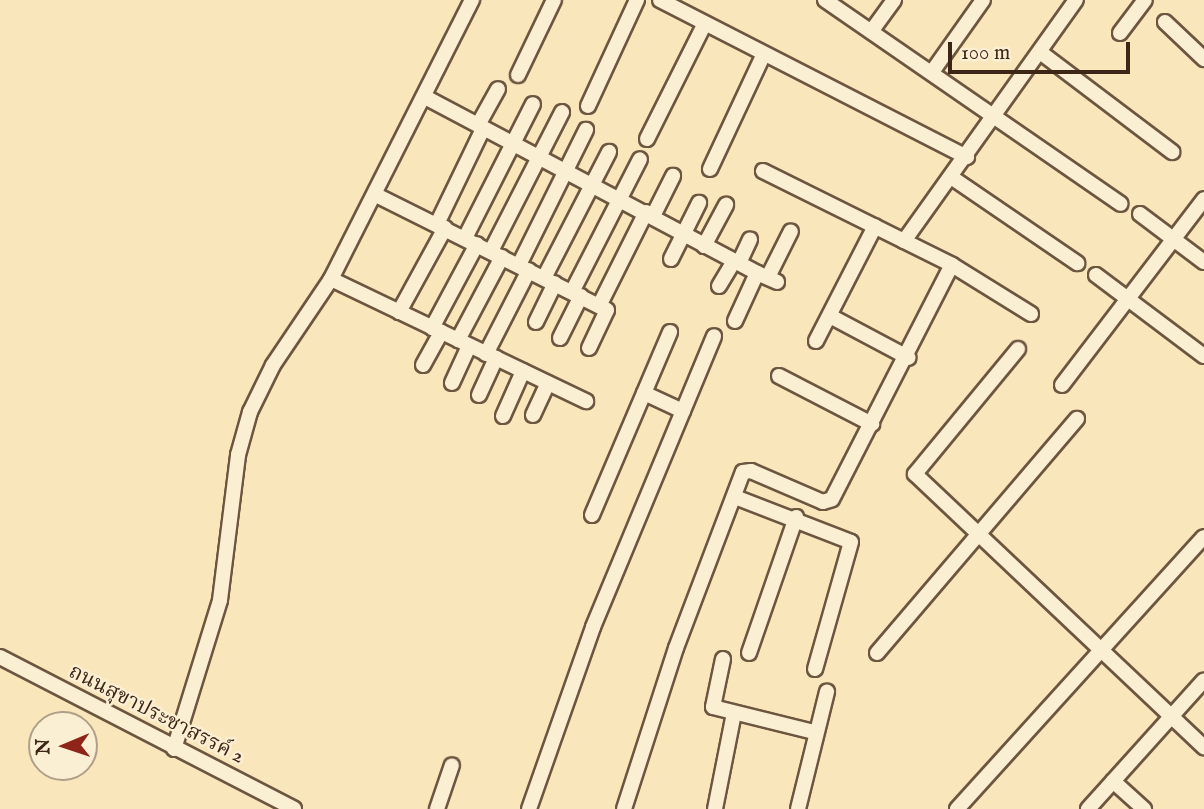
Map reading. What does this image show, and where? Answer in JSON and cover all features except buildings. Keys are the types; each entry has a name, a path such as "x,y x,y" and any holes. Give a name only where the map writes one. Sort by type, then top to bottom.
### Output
{"street":[{"path":"174,749 220,600 238,455 250,412 273,365 331,279 376,195 472,0"},
{"path":"518,75 554,0"},
{"path":"588,106 637,0"},
{"path":"660,0 763,56 967,156"},
{"path":"825,0 873,29 1121,204"},
{"path":"873,29 894,0"},
{"path":"932,72 983,0"},
{"path":"904,241 996,118 1076,0"},
{"path":"1120,33 1144,0"},
{"path":"1165,22 1204,59"},
{"path":"647,139 704,25"},
{"path":"1040,52 1172,152"},
{"path":"710,169 763,56"},
{"path":"399,312 441,226 498,89"},
{"path":"425,97 767,277"},
{"path":"423,365 471,241 513,143 533,104"},
{"path":"452,383 463,343 497,254 539,156 562,112"},
{"path":"479,396 524,268 586,130"},
{"path":"536,322 549,281 609,152"},
{"path":"560,338 577,294 640,159"},
{"path":"763,171 952,265 1031,314"},
{"path":"599,306 673,176"},
{"path":"951,177 1077,263"},
{"path":"376,195 607,310 589,348"},
{"path":"1062,385 1126,296 1204,199"},
{"path":"671,259 698,203"},
{"path":"704,246 726,205"},
{"path":"1140,214 1204,262"},
{"path":"816,341 875,226"},
{"path":"736,321 767,277 791,230"},
{"path":"719,286 750,239"},
{"path":"624,809 676,648 743,472 751,471 822,502 832,499 909,358 952,265"},
{"path":"1096,275 1204,356"},
{"path":"331,279 586,401"},
{"path":"830,316 909,358"},
{"path":"592,515 670,332"},
{"path":"529,809 593,627 714,336"},
{"path":"1018,349 915,474 1204,747"},
{"path":"503,416 523,371"},
{"path":"779,376 872,424"},
{"path":"533,415 548,383"},
{"path":"644,393 683,411"},
{"path":"877,653 1077,419"},
{"path":"735,497 796,517 851,542 814,669"},
{"path":"749,653 796,517"},
{"path":"957,809 1204,537"},
{"name":"ถนนสุขาประชาสรรค์ 2","path":"0,657 294,809"},
{"path":"723,659 711,700 713,707 814,732"},
{"path":"1088,809 1204,680"},
{"path":"798,809 814,732 827,692"},
{"path":"715,809 734,713"},
{"path":"437,809 452,765"},
{"path":"1113,780 1144,809"}]}
